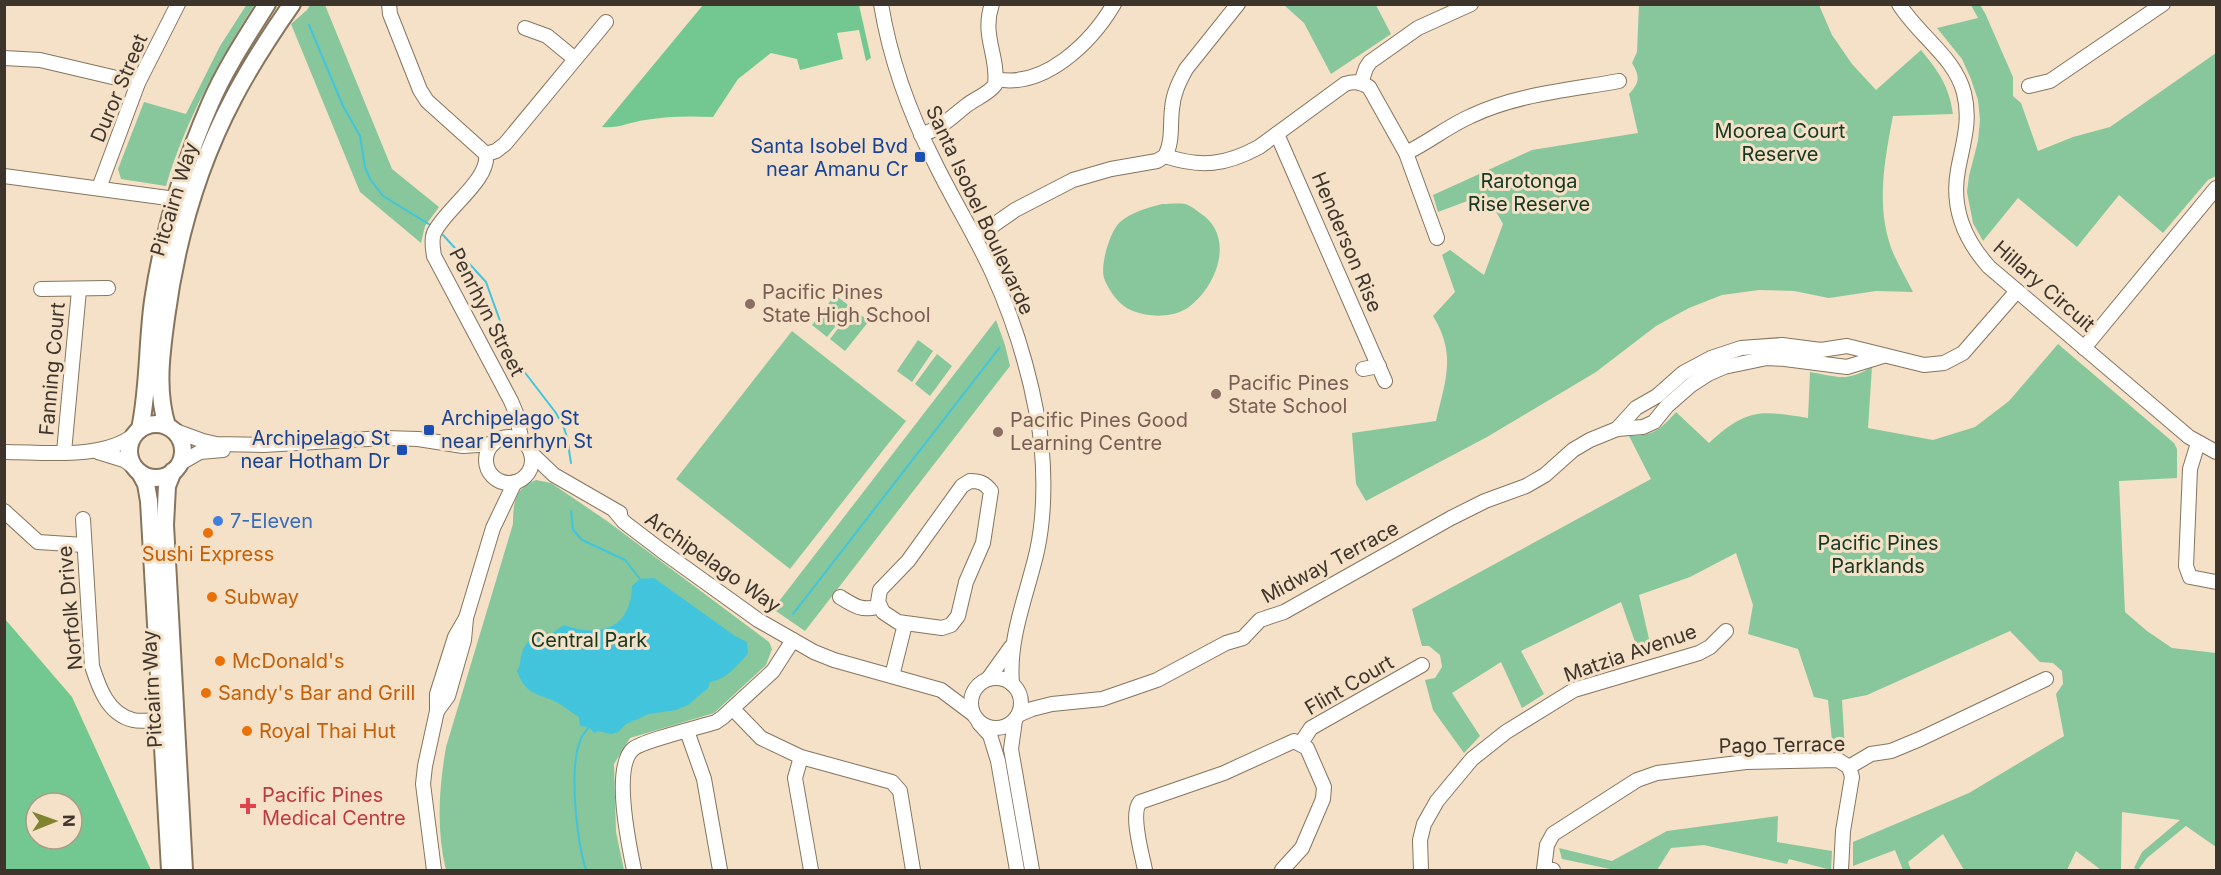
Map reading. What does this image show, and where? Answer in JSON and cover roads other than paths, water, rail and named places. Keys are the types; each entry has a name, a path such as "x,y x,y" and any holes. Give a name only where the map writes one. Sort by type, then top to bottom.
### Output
{"main road":[{"name":"Pitcairn Way","path":"137,432 145,407 148,342 153,299 184,200 210,103 267,4"},
{"name":"Pitcairn Way","path":"170,428 160,401 164,331 179,246 184,200 204,163 234,96 262,48 292,4"},
{"path":"153,424 170,428 181,442 183,450 176,468 157,478 137,470 129,451 137,432 153,424"},
{"name":"Pitcairn Way","path":"176,468 167,486 165,525 184,870"},
{"name":"Pitcairn Way","path":"137,470 146,484 149,501 170,870"}],"street":[{"name":"Duror Street","path":"99,188 138,83 178,4"},
{"path":"389,4 390,14 420,90 427,101 486,154 496,151 505,144 606,22"},
{"name":"Santa Isobel Boulevarde","path":"881,4 893,55 921,135 975,238 1001,294 1019,342 1032,392 1041,438 1043,493 1038,548 1012,645 1015,687"},
{"path":"921,135 942,127 968,104 995,86 996,79 987,33 987,18 992,4"},
{"path":"996,79 1017,81 1055,67 1082,47 1103,22 1114,4"},
{"path":"975,238 1015,210 1072,180 1111,169 1157,161 1166,156 1170,141 1174,94 1180,80 1186,69 1238,4"},
{"path":"1361,83 1365,68 1370,63 1418,28 1472,4"},
{"name":"Hillary Circuit","path":"1899,4 1946,59 1963,91 1967,126 1956,190 1957,211 1963,230 1979,256 2017,291 2198,443 2217,452"},
{"path":"2029,86 2050,81 2163,4"},
{"path":"525,28 547,36 575,59"},
{"path":"4,58 40,60 138,83"},
{"path":"1166,156 1186,163 1227,161 1259,147 1346,84 1354,81 1361,83 1369,87 1406,153 1437,238"},
{"path":"1406,153 1427,143 1470,116 1500,104 1619,81"},
{"name":"Henderson Rise","path":"1277,134 1385,381"},
{"name":"Penrhyn Street","path":"486,154 484,169 438,227 432,244 434,256 511,401 522,441"},
{"path":"4,177 184,200"},
{"path":"2084,348 2217,188"},
{"name":"Fanning Court","path":"41,289 108,288"},
{"name":"Fanning Court","path":"64,452 79,290"},
{"name":"Midway Terrace","path":"1617,429 1642,404 1657,396 1683,373 1711,358 1741,348 1782,345 1821,350 1853,346 1883,356 1924,364 1944,363 1954,359 1975,340 2017,291"},
{"path":"1842,346 1845,357 1843,367"},
{"name":"Midway Terrace","path":"1016,717 1052,704 1102,699 1157,680 1226,643 1243,638 1260,620 1284,612 1451,518 1485,501 1526,486 1545,475 1582,445 1617,429 1643,427 1654,422 1667,406 1691,385 1724,367 1743,361 1767,358 1843,367 1883,356"},
{"path":"1363,369 1379,366"},
{"name":"Penrhyn Street","path":"496,442 510,424 511,401"},
{"path":"1642,404 1654,422"},
{"path":"170,428 216,444 263,445 385,438 418,439 463,446 515,438 522,441 531,453 531,468 527,474 515,482 508,483 494,477"},
{"path":"98,452 123,444 137,432"},
{"path":"487,465 487,457 496,442"},
{"path":"2198,443 2190,469 2186,566 2190,577 2217,582"},
{"path":"176,468 195,454 205,451 243,449 263,445"},
{"path":"463,446 487,465 494,477 497,497 494,528"},
{"path":"4,452 98,452 124,460 137,470"},
{"name":"Archipelago Way","path":"531,453 554,475 626,516 667,544 794,640 814,652 834,660 941,690 963,688 984,681"},
{"name":"Archipelago Way","path":"527,474 554,475"},
{"path":"970,481 979,481 986,485 991,491 983,543 966,582 958,616 951,625 942,628 901,623 883,612 878,602 880,590 908,561 927,533 954,501 962,486 970,481"},
{"path":"434,870 423,784 437,711 448,696 464,640 466,618 494,528 515,482"},
{"path":"4,511 38,542 84,545"},
{"name":"Norfolk Drive","path":"83,519 92,666 99,688 117,714 134,721 161,720"},
{"path":"840,597 864,609 880,606"},
{"path":"888,675 901,623"},
{"name":"Matzia Avenue","path":"1420,870 1420,840 1424,824 1437,801 1472,759 1506,732 1574,690 1699,653 1710,647 1726,631"},
{"path":"634,870 627,835 622,772 628,755 639,745 716,722 772,671 794,640"},
{"name":"Santa Isobel Boulevarde","path":"984,681 1012,645"},
{"name":"Flint Court","path":"1300,743 1311,728 1422,665"},
{"path":"1017,870 998,761 990,735 975,718 970,706 971,697 984,681 996,678 1015,687 1021,707 1011,735 1011,749 1032,870"},
{"name":"Pago Terrace","path":"1549,869 1547,844 1553,834 1637,780 1657,773 1746,762 1838,760 1849,767 1871,754 1891,751 1920,739 2046,679"},
{"name":"Midway Terrace","path":"1015,687 1052,704"},
{"name":"Archipelago Way","path":"941,690 975,718"},
{"path":"732,709 761,738 801,757 892,782 900,791 913,870"},
{"path":"975,718 992,728 1001,728 1016,717"},
{"path":"687,731 704,779 720,870"},
{"path":"1145,870 1136,817 1136,807 1140,802 1224,773 1294,741 1307,748 1322,780 1323,799 1302,848 1282,870"},
{"path":"801,757 795,778 812,870"},
{"path":"1841,870 1843,831 1852,777 1849,767"}],"water":[{"path":"654,578 735,636 747,642 748,654 722,678 710,682 708,688 688,705 676,710 649,714 626,724 618,732 611,734 598,731 594,733 589,727 580,726 579,717 558,703 529,690 517,671 529,640 537,635 551,634 564,625 589,630 601,630 611,626 619,621 626,612 632,586 640,579"}],"waterway":[{"path":"309,25 343,106 360,136 365,167 370,179 383,196 432,226"},
{"path":"443,235 486,282 513,357 556,413 564,428 571,463"},
{"path":"793,614 1000,347"},
{"path":"571,511 573,530 582,540 625,560 640,579"},
{"path":"586,870 577,823 574,785 577,751 589,727"}],"place":[{"name":"Santa Isobel Bvd near Amanu Cr","path":"920,157"},
{"name":"Pacific Pines State High School","path":"750,304"},
{"name":"Pacific Pines State School","path":"1216,394"},
{"name":"Archipelago St near Penrhyn St","path":"429,430"},
{"name":"Pacific Pines Good Learning Centre","path":"998,432"},
{"name":"Archipelago St near Hotham Dr","path":"402,450"},
{"name":"7-Eleven","path":"218,521"},
{"name":"Sushi Express","path":"208,533"},
{"name":"Subway","path":"212,597"},
{"name":"McDonald's","path":"220,661"},
{"name":"Sandy's Bar and Grill","path":"206,693"},
{"name":"Royal Thai Hut","path":"247,731"},
{"name":"Pacific Pines Medical Centre","path":"248,806"}],"park label":[{"name":"Moorea Court Reserve","path":"1780,142"},
{"name":"Rarotonga Rise Reserve","path":"1529,192"},
{"name":"Pacific Pines Parklands","path":"1878,554"},
{"name":"Central Park","path":"589,640"}]}
